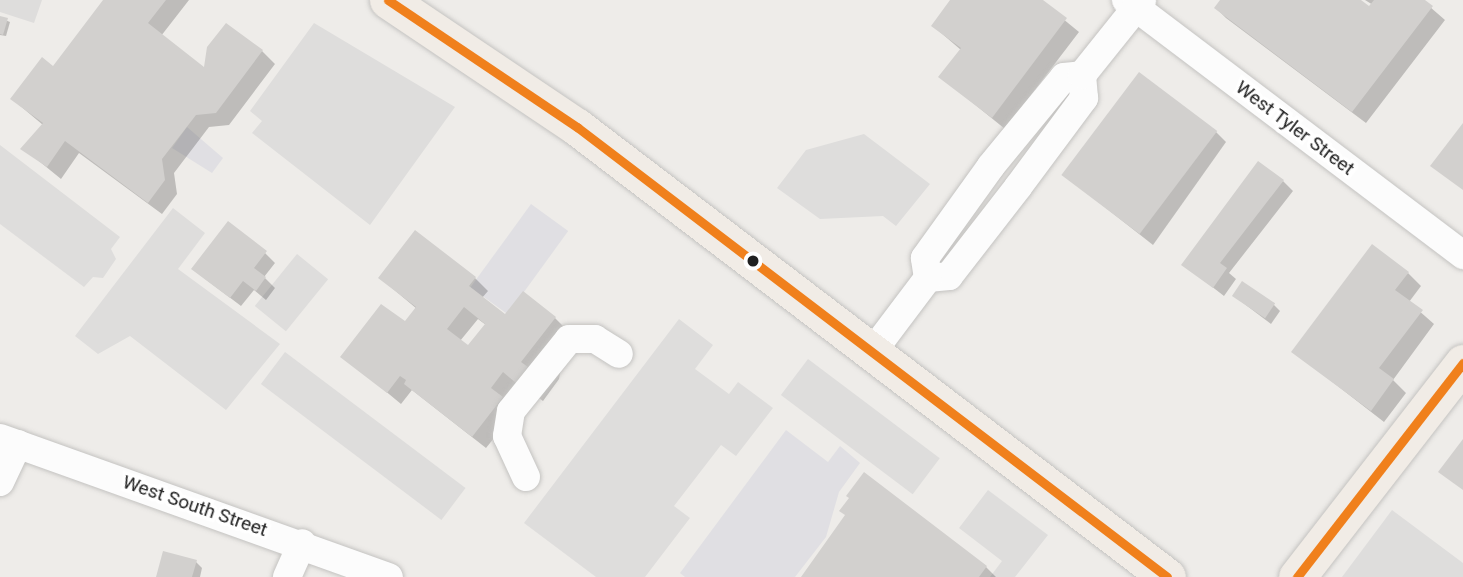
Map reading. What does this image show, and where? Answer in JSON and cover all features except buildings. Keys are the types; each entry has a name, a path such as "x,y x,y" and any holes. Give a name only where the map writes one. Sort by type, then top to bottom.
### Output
{"main road":[{"path":"388,0 548,105 1167,577"},
{"path":"1297,577 1463,363"}],"street":[{"path":"928,278 949,276 1018,187 1084,98 1082,75 1135,2"},
{"name":"West Tyler Street","path":"1135,2 1463,255"},
{"path":"873,351 928,278 925,258 991,166 1064,77 1082,75"},
{"path":"526,477 506,430 511,411 569,339 595,339 619,354"},
{"path":"0,482 9,441"},
{"name":"West South Street","path":"9,441 302,543 389,577"},
{"path":"287,577 302,543"}],"shaded area":[{"path":"0,0 42,0 34,23 0,12"},
{"path":"314,23 455,107 370,225 252,133 262,121 250,111"},
{"path":"187,127 223,158 212,173 172,148"},
{"path":"864,134 930,184 896,226 883,216 820,219 777,188 806,150"},
{"path":"0,145 120,237 111,249 116,259 103,278 93,277 84,287 0,224"},
{"path":"531,204 568,231 508,314 470,287"},
{"path":"173,208 205,233 178,269 280,344 226,410 130,336 98,354 75,336"},
{"path":"297,254 328,279 286,331 255,306"},
{"path":"679,319 713,345 695,369 729,394 738,382 773,408 736,456 721,445 674,506 690,518 645,577 596,577 524,523"},
{"path":"285,352 465,488 441,520 261,384"},
{"path":"808,359 940,458 913,494 781,395"},
{"path":"786,430 828,462 840,446 860,463 839,492 826,537 795,577 685,577 680,573"},
{"path":"988,490 1048,535 1015,577 990,577 1002,561 959,528"},
{"path":"1392,510 1463,563 1463,577 1342,577"}],"transit line":[{"path":"388,0 577,127 1167,577"},
{"path":"1297,577 1463,363"}]}
